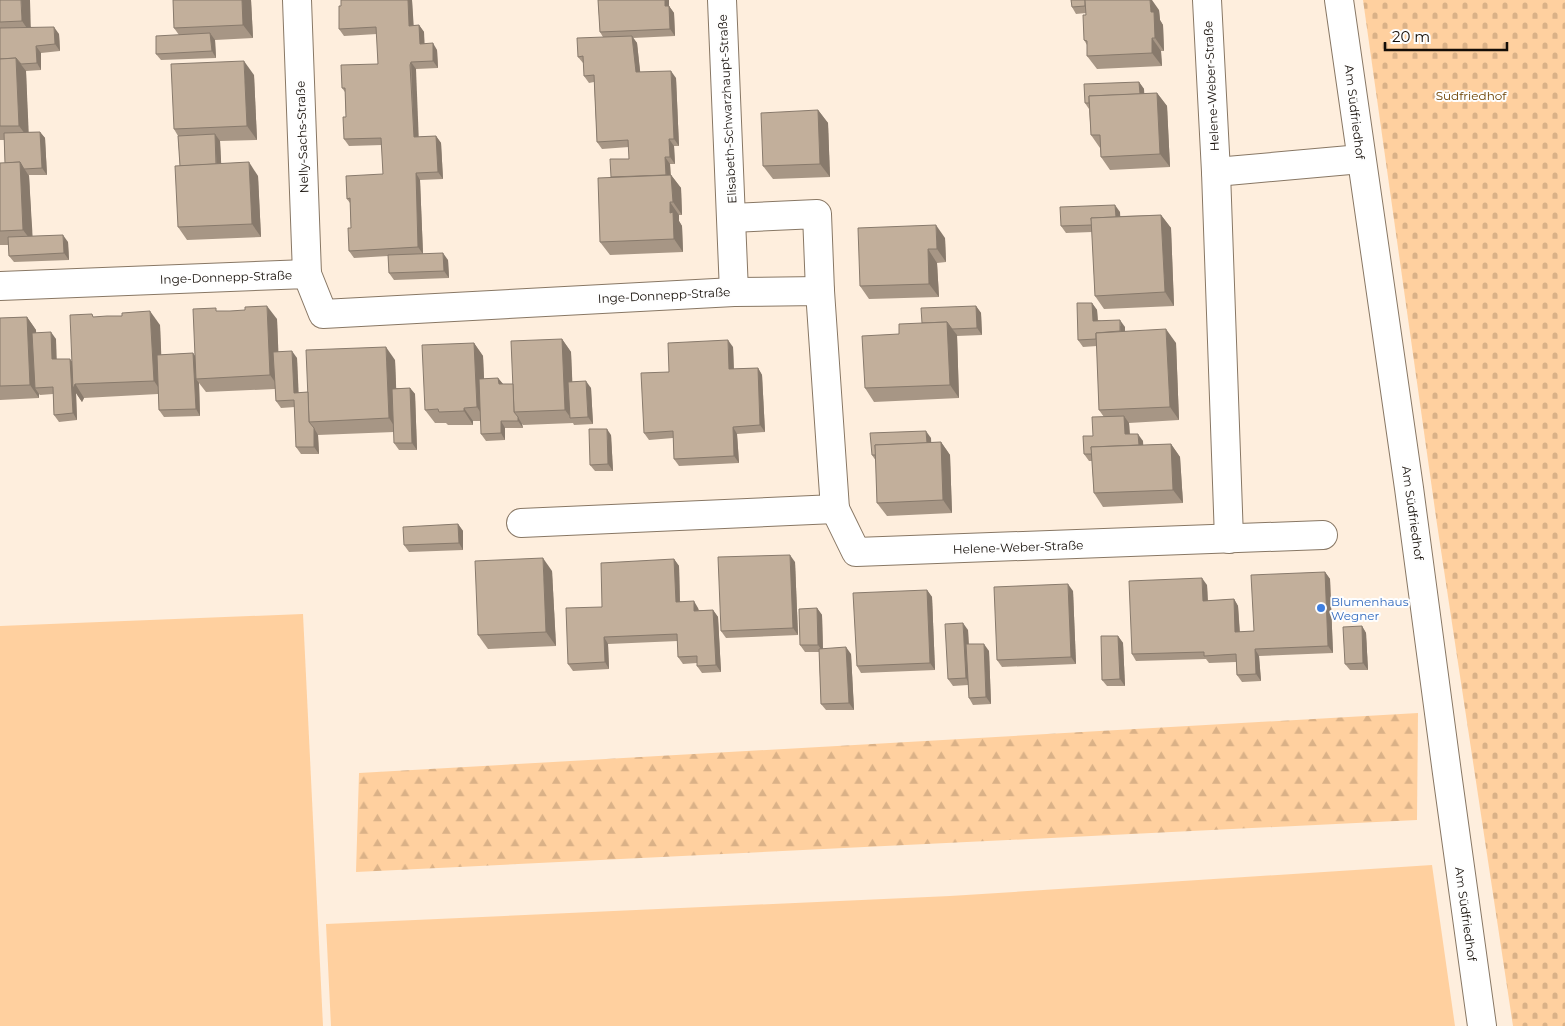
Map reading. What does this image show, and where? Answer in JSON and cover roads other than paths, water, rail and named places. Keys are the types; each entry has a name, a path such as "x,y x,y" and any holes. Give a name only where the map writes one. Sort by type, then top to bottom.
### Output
{"street":[{"name":"Nelly-Sachs-Straße","path":"297,0 307,274"},
{"name":"Elisabeth-Schwarzhaupt-Straße","path":"722,0 734,292"},
{"name":"Helene-Weber-Straße","path":"1207,0 1216,172 1229,539"},
{"name":"Am Südfriedhof","path":"1339,0 1412,505 1482,1026"},
{"path":"1216,172 1361,158"},
{"name":"Elisabeth-Schwarzhaupt-Straße","path":"732,218 816,214 820,291"},
{"name":"Inge-Donnepp-Straße","path":"0,286 307,274 323,314 734,292 820,291"},
{"path":"520,523 835,509 820,291"},
{"name":"Helene-Weber-Straße","path":"835,509 856,552 1323,535"}],"place":[{"name":"Blumenhaus Wegner","path":"1321,608"}],"park label":[{"name":"Südfriedhof","path":"1471,95"}]}
